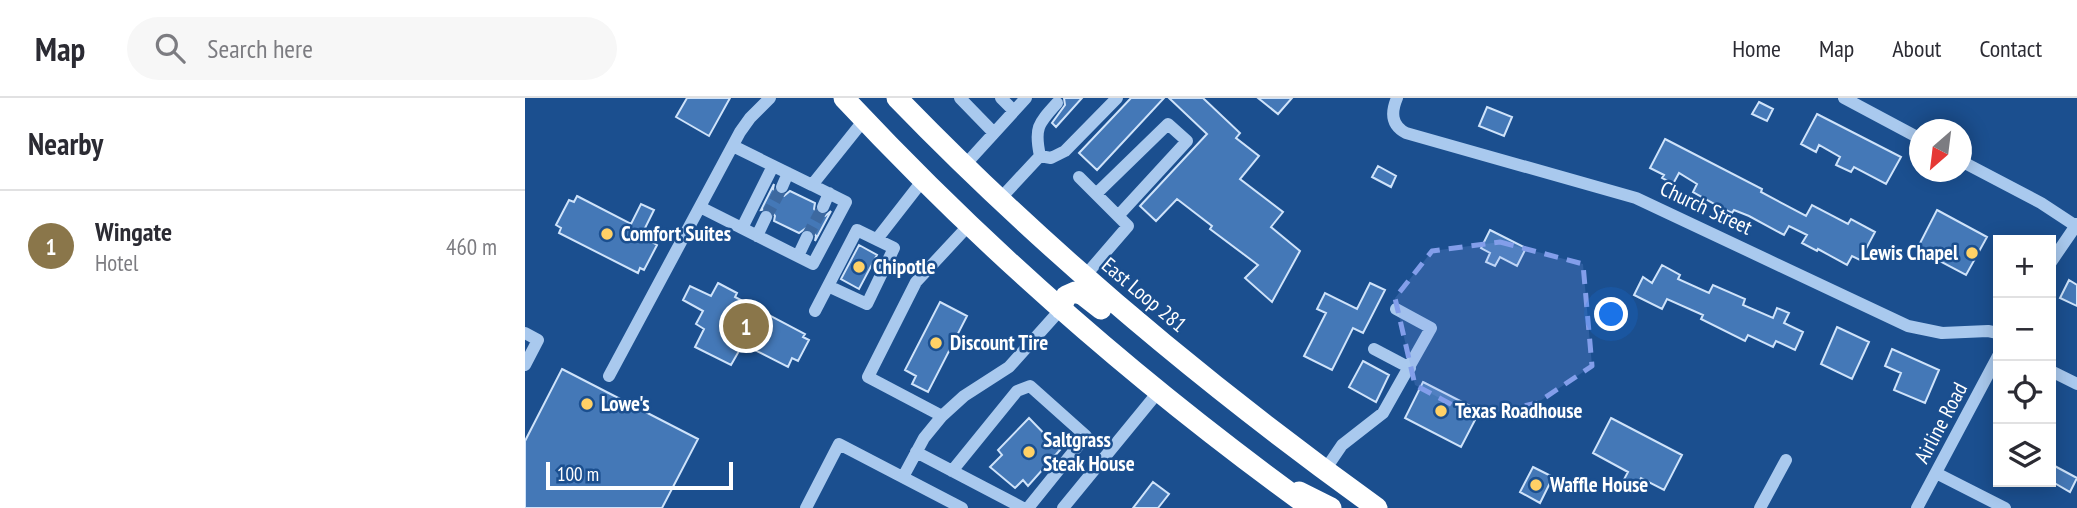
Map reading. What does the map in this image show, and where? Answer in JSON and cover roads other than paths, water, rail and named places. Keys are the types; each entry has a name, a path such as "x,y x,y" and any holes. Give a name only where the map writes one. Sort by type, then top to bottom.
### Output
{"highway":[{"path":"844,98 969,225 1061,309 1159,391 1311,508"},
{"name":"East Loop 281","path":"902,99 964,166 1084,277 1188,365 1377,508"},
{"path":"1061,309 1066,296 1075,292 1081,293 1108,316 1188,365"},
{"path":"1269,478 1331,508"}],"street":[{"path":"609,376 733,146 750,118 771,98"},
{"path":"960,98 995,133"},
{"path":"1001,98 1014,111"},
{"path":"964,166 1026,98"},
{"path":"1040,156 1051,158 1065,150 1117,98"},
{"name":"Church Street","path":"1397,98 1392,112 1394,121 1397,128 1406,133 1622,193 1898,322 1931,332 1993,332"},
{"path":"1844,98 1909,132"},
{"path":"1040,156 1036,136 1038,124 1057,103"},
{"path":"813,185 864,120"},
{"path":"1096,194 1168,124 1187,141 1118,216"},
{"path":"700,207 813,264 846,202 733,146"},
{"path":"999,200 1040,156"},
{"path":"742,228 773,166"},
{"path":"1972,166 2041,203 2075,230 2056,255"},
{"path":"782,187 788,173"},
{"path":"1079,177 1128,226 1084,277"},
{"path":"877,239 923,180"},
{"path":"823,207 829,194"},
{"path":"757,236 766,217"},
{"path":"942,416 868,377 916,282 969,225"},
{"path":"815,311 857,230 894,248 867,304 828,286"},
{"path":"798,256 807,237"},
{"path":"903,477 916,452 942,416 970,392 1009,367 1061,309"},
{"path":"1325,470 1342,445 1383,413 1431,328 1396,309"},
{"path":"525,333 538,340 525,365"},
{"path":"1374,349 1410,368"},
{"name":"Airline Road","path":"1917,508 1995,361"},
{"path":"2056,374 2077,384"},
{"path":"916,452 952,471 1025,508 1086,436 1030,386 1017,391 952,471"},
{"path":"1063,508 1159,391"},
{"path":"806,508 839,444 962,508"},
{"path":"1760,508 1786,460"},
{"path":"1935,473 2005,508"}],"tunnel":[{"path":"766,217 782,187"},
{"path":"807,237 823,207"}],"place":[{"name":"Comfort Suites","path":"607,234"},
{"name":"Lewis Chapel","path":"1972,253"},
{"name":"Chipotle","path":"859,267"},
{"name":"Wingate","path":"746,326"},
{"name":"Discount Tire","path":"936,343"},
{"name":"Lowe's","path":"587,404"},
{"name":"Texas Roadhouse","path":"1441,411"},
{"name":"Saltgrass Steak House","path":"1029,452"},
{"name":"Waffle House","path":"1536,485"}]}
